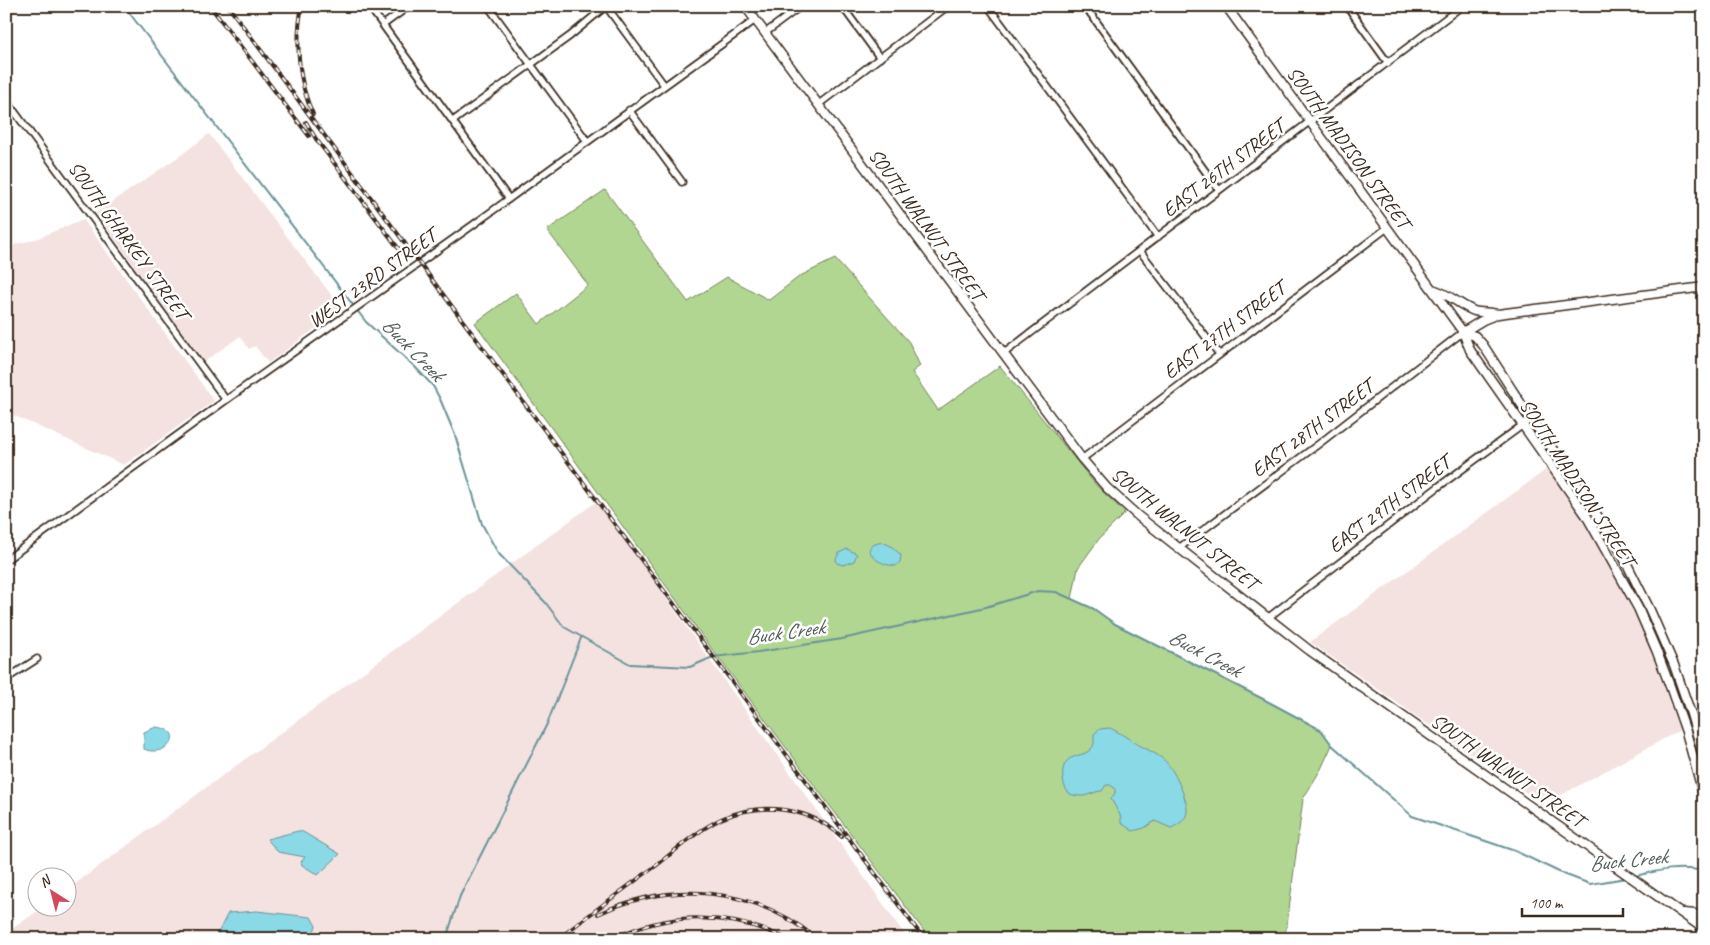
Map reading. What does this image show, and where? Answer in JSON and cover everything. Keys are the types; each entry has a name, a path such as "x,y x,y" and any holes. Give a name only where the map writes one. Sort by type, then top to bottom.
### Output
{"main road":[{"name":"SOUTH WALNUT STREET","path":"745,6 1082,459 1121,501 1309,650 1704,928"},
{"name":"SOUTH MADISON STREET","path":"1226,6 1463,332 1470,350 1586,515 1638,608 1658,652 1686,732 1704,797"},
{"path":"1432,289 1442,291 1457,302 1477,312 1498,314 1704,287"},
{"path":"1463,332 1498,314"},
{"name":"SOUTH MADISON STREET","path":"1463,332 1476,336 1484,345 1531,419 1567,469 1621,552 1650,610 1674,665 1704,758"},
{"name":"SOUTH WALNUT STREET","path":"1682,912 1704,923"},
{"path":"1682,912 1704,917"}],"street":[{"path":"370,6 508,198"},
{"path":"383,25 410,6"},
{"path":"488,6 587,141"},
{"path":"453,121 570,36 606,6 664,85"},
{"path":"765,32 801,6"},
{"path":"842,6 880,58"},
{"path":"819,104 948,6"},
{"path":"988,6 1158,237"},
{"path":"1086,6 1219,190"},
{"path":"1347,6 1388,62"},
{"name":"EAST 26TH STREET","path":"1003,354 1462,6"},
{"name":"WEST 23RD STREET","path":"6,560 226,400 372,298 754,20"},
{"name":"SOUTH GHARKEY STREET","path":"6,100 226,400"},
{"path":"629,110 682,182"},
{"name":"EAST 27TH STREET","path":"1082,459 1387,228"},
{"path":"1140,251 1219,354"},
{"name":"EAST 28TH STREET","path":"1179,548 1320,443 1463,332"},
{"name":"EAST 29TH STREET","path":"1269,618 1422,499 1531,419"},
{"path":"6,679 37,659"}],"shaded area":[{"path":"209,134 342,309 268,363 255,346 249,349 240,336 204,362 96,213"},
{"path":"83,219 214,401 124,465 6,412 6,247 36,239"},
{"path":"1547,469 1588,527 1614,571 1647,640 1680,730 1554,799 1531,796 1310,642"},
{"path":"597,501 908,939 6,939 6,933 28,918 78,918 78,882"}],"green space":[{"path":"605,190 688,302 727,277 769,300 800,276 835,259 909,342 920,366 912,372 938,410 1000,366 1096,485 1125,513 1099,539 1078,568 1072,599 1094,609 1115,624 1321,730 1332,745 1321,769 1303,799 1287,925 1283,939 930,939 709,645 475,323 516,293 539,324 588,285 547,230"}],"water":[{"path":"882,542 891,546 901,555 900,562 896,566 880,562 871,554 869,550 872,545"},
{"path":"847,549 857,554 854,561 843,565 837,563 836,559 839,553"},
{"path":"156,727 166,729 171,733 173,738 171,743 160,750 144,749 144,732"},
{"path":"1110,728 1158,755 1172,769 1187,807 1186,815 1179,824 1171,828 1155,821 1144,828 1133,831 1121,823 1121,817 1111,799 1115,793 1115,788 1110,785 1106,785 1102,791 1083,796 1069,793 1063,777 1065,764 1073,757 1086,753 1091,749 1094,744 1094,734 1100,729"},
{"path":"298,831 303,832 340,854 318,875 302,865 301,862 305,857 278,852 267,839"},
{"path":"257,911 311,917 316,926 313,934 294,936 293,939 219,939 217,935 228,913"}],"waterway":[{"name":"Buck Creek","path":"124,6 366,322 433,386 455,435 482,524 498,553 545,602 564,627 630,664 690,667 713,657 842,639 986,607 1038,591 1056,592 1094,609 1115,624 1321,730 1332,745 1412,816 1515,851 1561,873 1590,884 1626,878"},
{"path":"446,939 460,896 547,724 581,638"},
{"name":"Buck Creek","path":"1635,876 1670,869 1704,871"}],"railway":[{"path":"210,6 309,136"},
{"path":"228,6 924,939"},
{"path":"302,6 298,47 299,61 304,89 313,114"},
{"path":"306,122 316,139 402,253"},
{"path":"558,939 694,836 721,819 736,813 768,809 800,813 815,819 842,837"},
{"path":"598,914 626,903 654,896 683,893 711,894 739,899 766,908 792,921 817,939"},
{"path":"613,939 656,923 700,918 744,924 788,939"}]}
